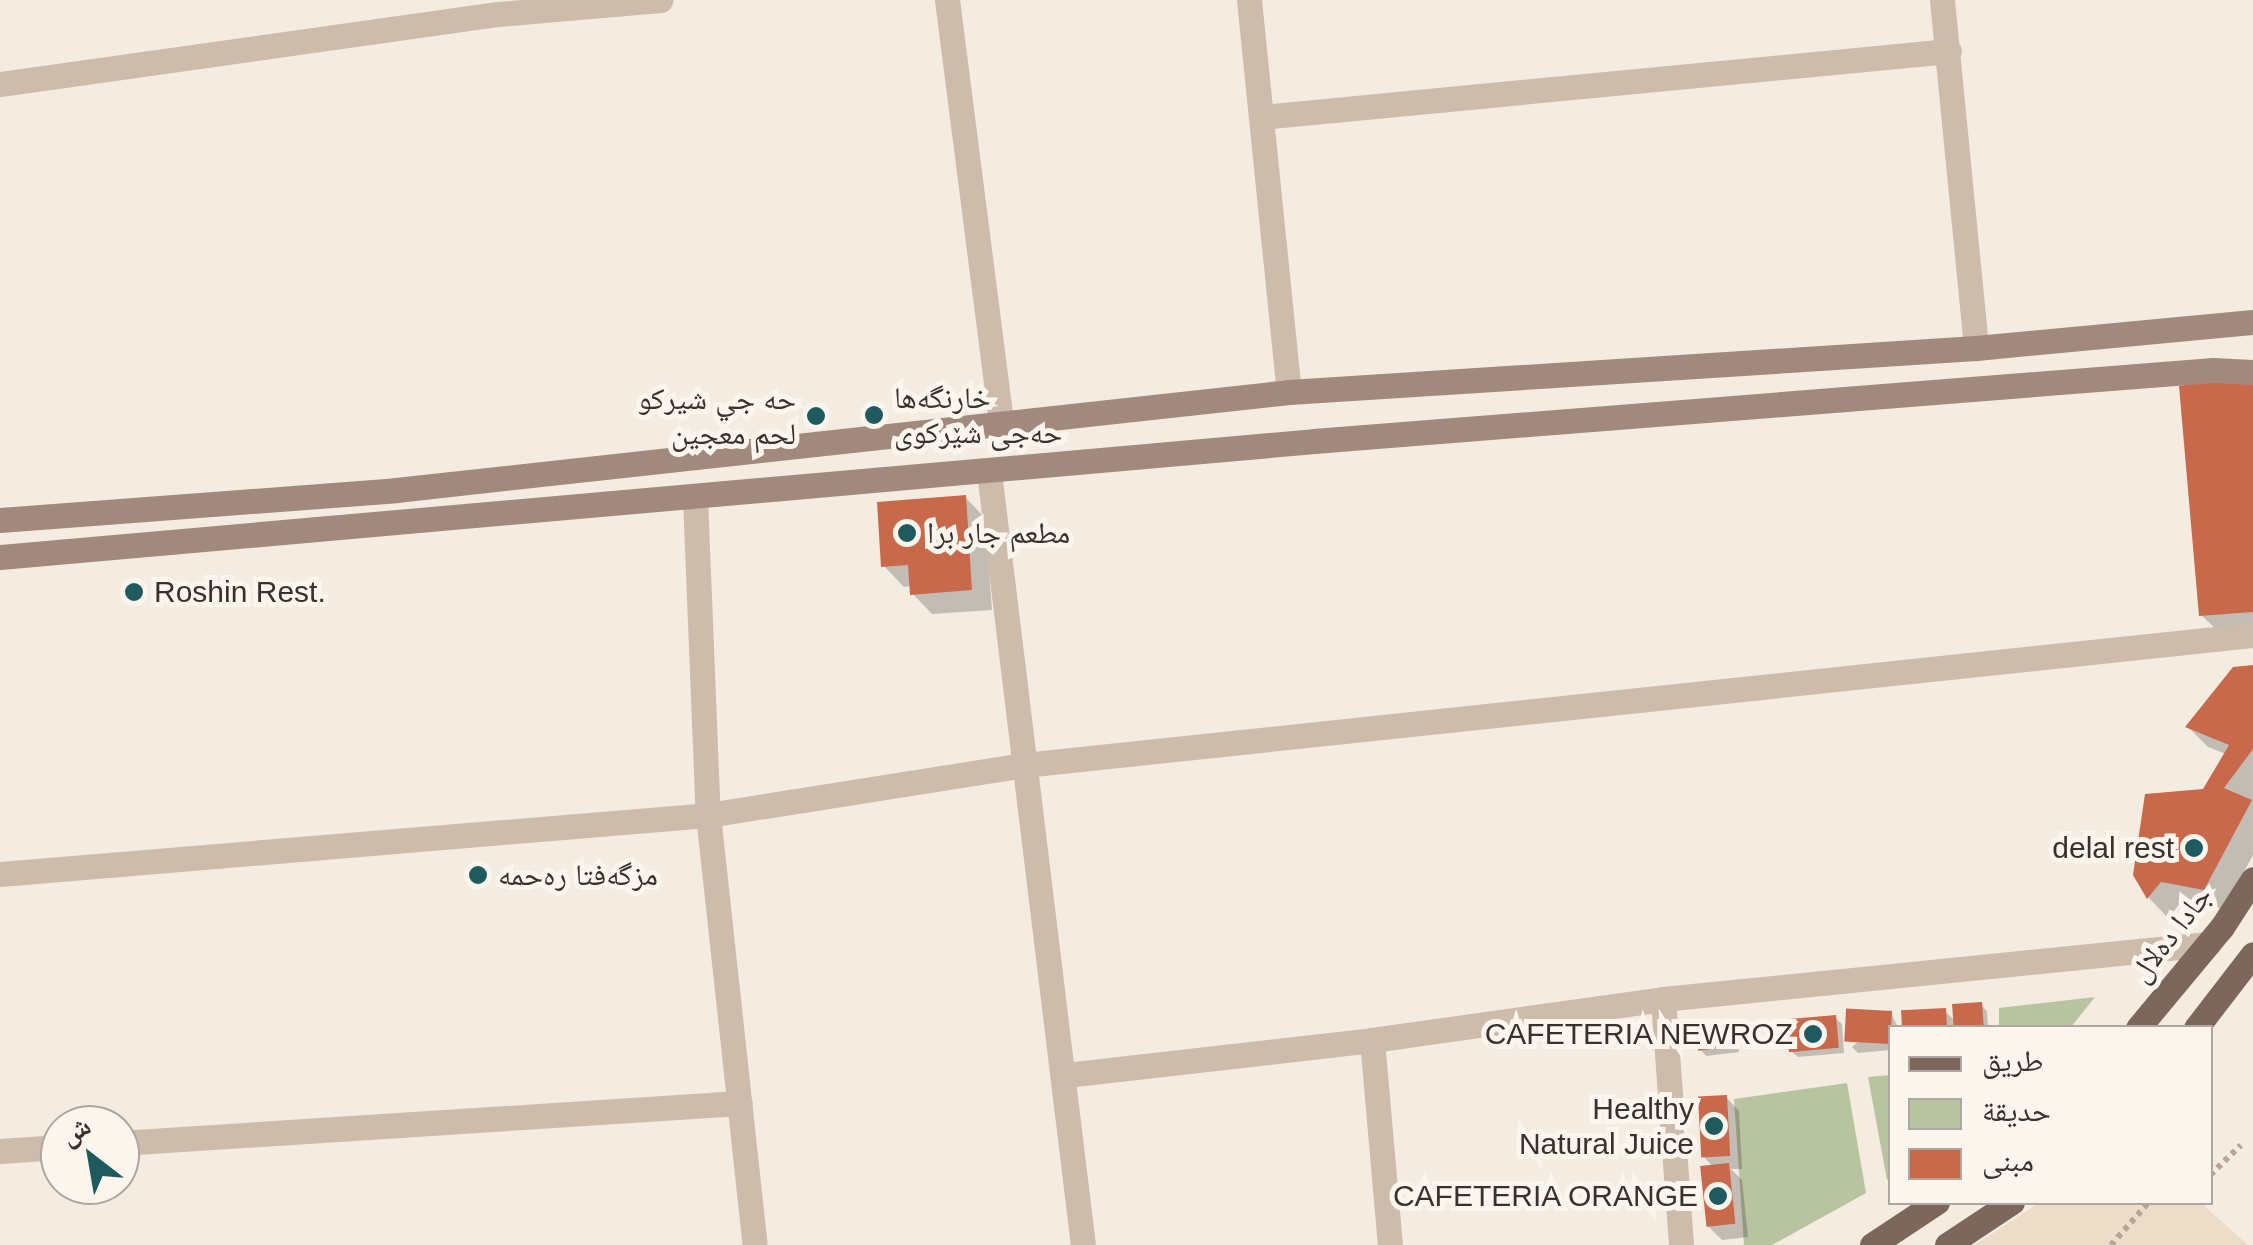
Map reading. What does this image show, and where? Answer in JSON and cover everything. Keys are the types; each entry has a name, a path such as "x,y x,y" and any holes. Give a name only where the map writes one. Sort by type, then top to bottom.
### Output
{"main road":[{"path":"0,520 396,490 1289,392 1976,348 2253,322"},
{"path":"0,557 989,472 1314,440 2213,370 2253,372"},
{"name":"جادا دەلال","path":"2140,1025 2208,944 2253,879"},
{"path":"2198,1025 2253,954"},
{"path":"1872,1245 1932,1205"},
{"path":"1947,1245 2007,1205"}],"street":[{"path":"0,84 497,7 660,0"},
{"path":"947,0 1001,423"},
{"path":"1249,0 1289,392"},
{"path":"1942,0 1976,348"},
{"path":"1261,117 1949,51"},
{"path":"989,472 1066,1075 1083,1245"},
{"path":"696,498 708,815 754,1245"},
{"path":"0,874 708,815 1024,765 2253,635"},
{"path":"1066,1075 1372,1040 1663,999 2208,944"},
{"path":"1663,999 1681,1245"},
{"path":"1372,1040 1390,1245"},
{"path":"140,1142 740,1103"},
{"path":"0,1151 40,1148"}],"path":[{"path":"2213,1172 2240,1145"},
{"path":"2110,1245 2146,1205"}],"green space":[{"path":"2095,997 2073,1025 1999,1025 1999,1008"},
{"path":"1888,1075 1887,1180 1868,1077"},
{"path":"1847,1083 1866,1193 1772,1245 1744,1245 1734,1099"}],"shaded area":[{"path":"2036,1205 2203,1205 2248,1245 1975,1245"}],"building":[{"path":"2211,380 2253,381 2253,612 2199,616 2179,386"},
{"path":"966,495 972,590 910,595 908,565 881,567 877,502"},
{"path":"2253,665 2253,749 2224,788 2252,800 2204,890 2161,882 2147,899 2133,875 2145,794 2203,789 2229,745 2185,727 2233,667"},
{"path":"1982,1002 1984,1025 1954,1025 1952,1004"},
{"path":"1946,1008 1947,1025 1902,1025 1901,1010"},
{"path":"1846,1009 1892,1011 1888,1044 1844,1042"},
{"name":"CAFETERIA NEWROZ","path":"1836,1015 1839,1048 1789,1052 1786,1019"},
{"path":"1731,1024 1734,1046 1698,1051 1695,1029"},
{"name":"Healthy Natural Juice","path":"1727,1095 1730,1156 1701,1157 1698,1097"},
{"name":"CAFETERIA ORANGE","path":"1729,1163 1735,1224 1707,1227 1700,1166"}],"place":[{"name":"خارنگەها حەجى شێركوى","path":"874,415"},
{"name":"حه جي شيركو لحم معجين","path":"816,416"},
{"name":"مطعم جار برا","path":"907,533"},
{"name":"Roshin Rest.","path":"134,592"},
{"name":"delal rest","path":"2194,848"},
{"name":"مزگەفتا رەحمە","path":"478,875"},
{"name":"CAFETERIA NEWROZ","path":"1813,1034"},
{"name":"Healthy Natural Juice","path":"1714,1126"},
{"name":"CAFETERIA ORANGE","path":"1718,1196"}]}
